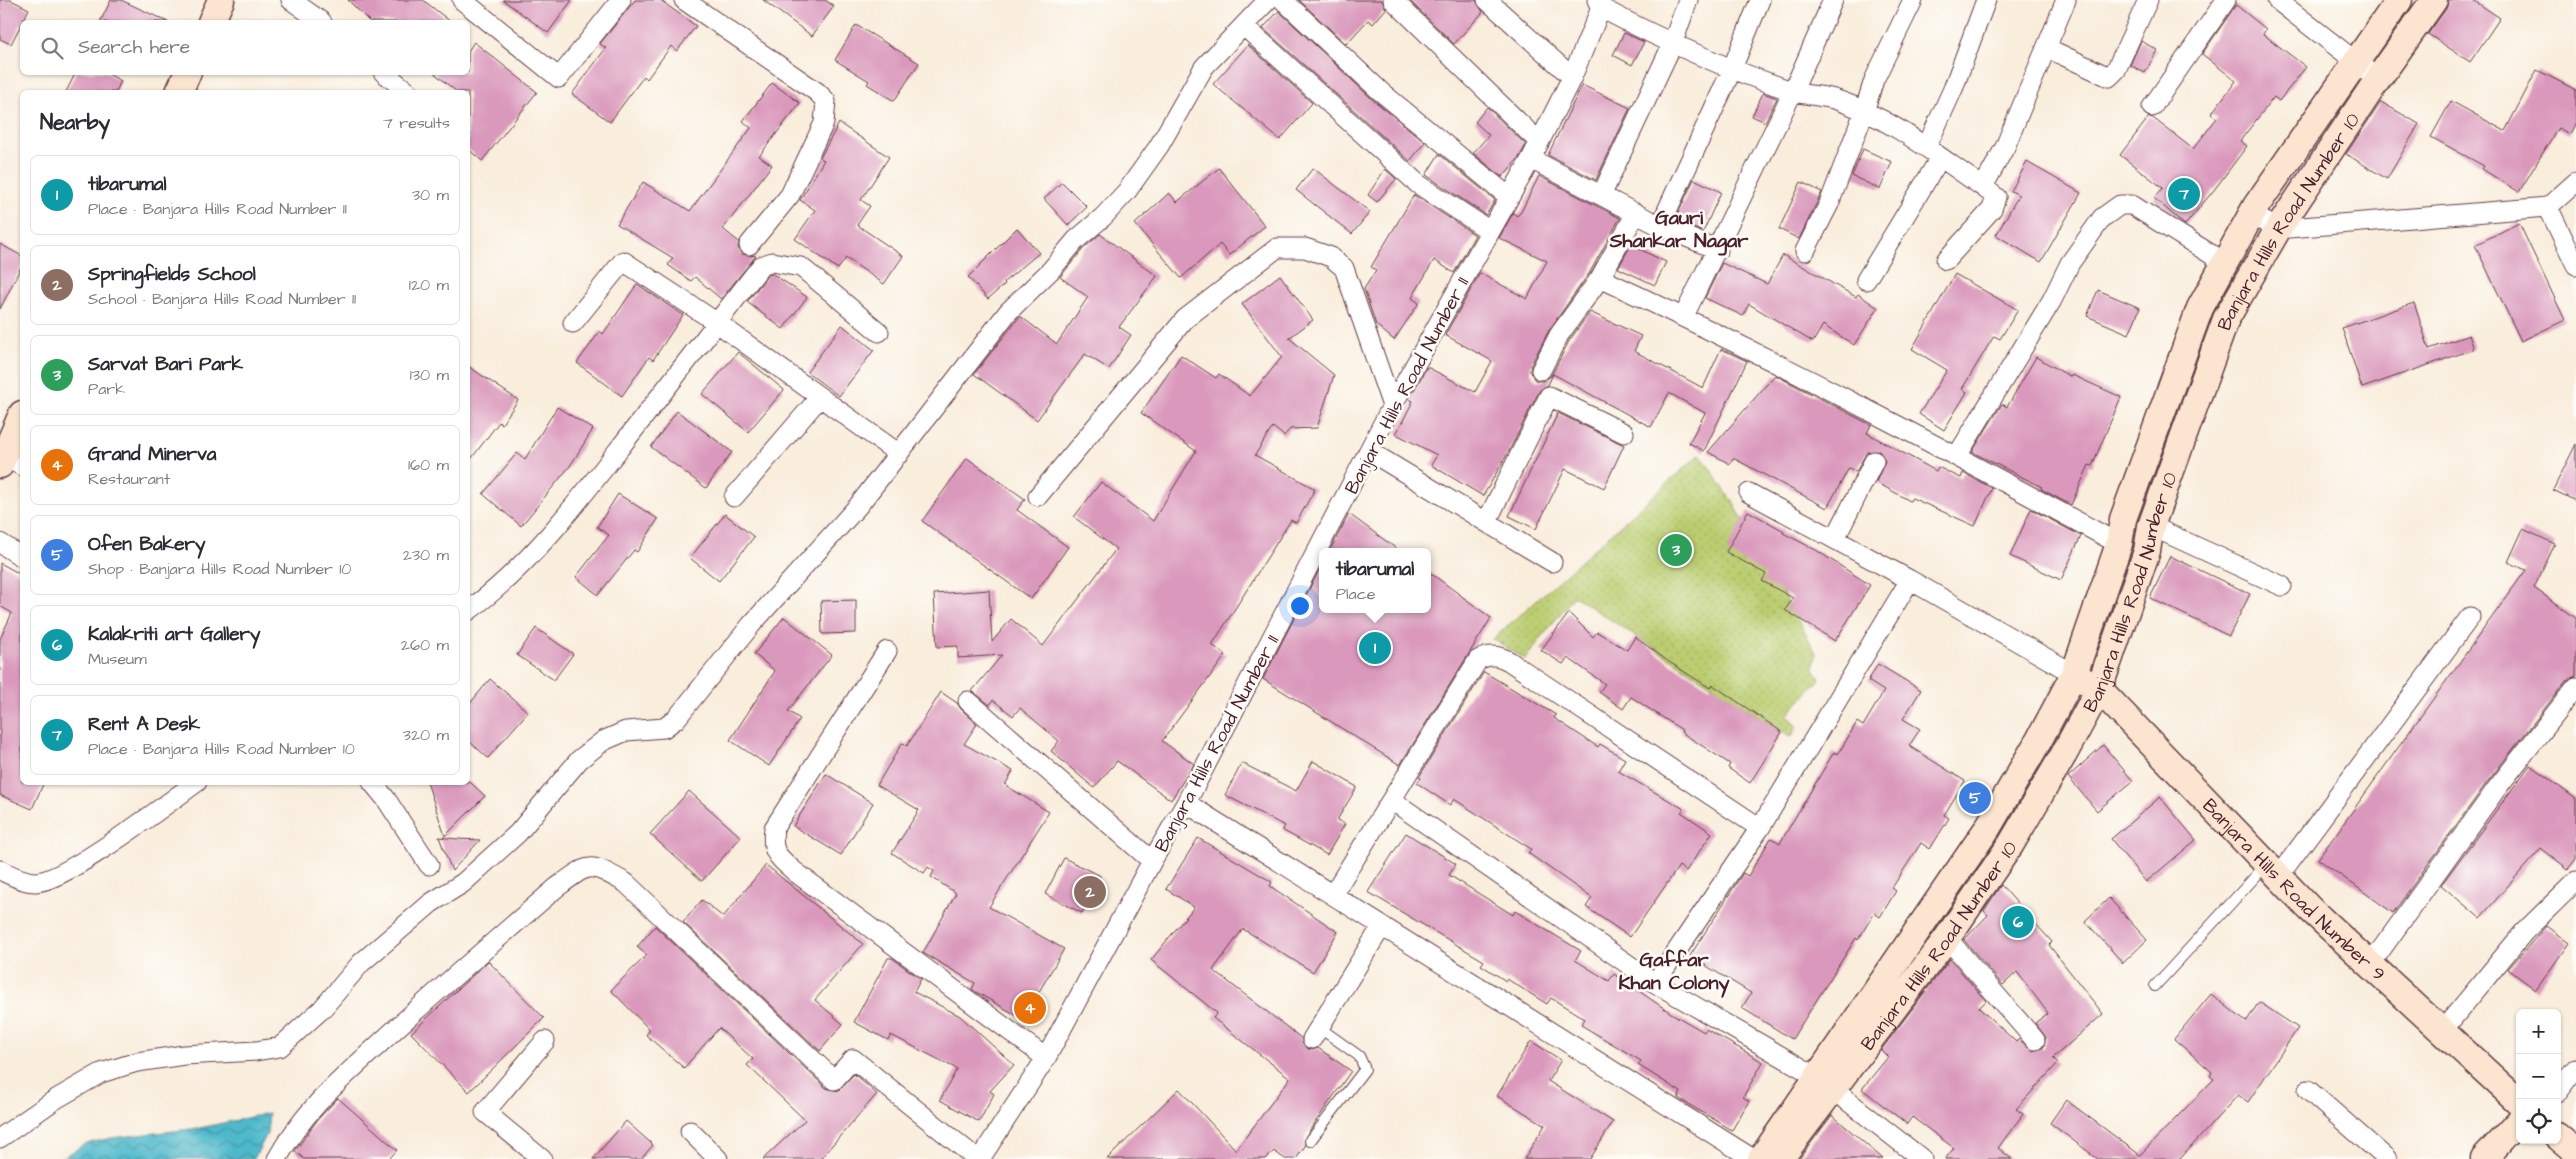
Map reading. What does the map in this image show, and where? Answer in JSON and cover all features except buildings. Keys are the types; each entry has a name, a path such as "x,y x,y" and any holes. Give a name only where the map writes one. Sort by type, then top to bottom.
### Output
{"main road":[{"path":"212,20 221,0"},
{"name":"Banjara Hills Road Number 10","path":"1780,1159 1825,1083 1987,829 2039,740 2074,674 2119,544 2123,519 2200,308 2251,214 2354,62 2399,0"},
{"name":"Banjara Hills Road Number 10","path":"1760,1159 1947,938 2011,844 2099,689 2147,551 2151,526 2226,319 2278,229 2378,79 2434,0"},
{"path":"180,90 187,75"},
{"path":"8,463 20,421"},
{"name":"Banjara Hills Road Number 9","path":"2074,674 2099,689 2272,871 2370,965 2516,1099"},
{"path":"2484,1159 2516,1124"},
{"path":"2561,1139 2576,1152"}],"street":[{"path":"290,0 319,20"},
{"path":"462,0 559,78 620,0"},
{"path":"684,0 817,92 826,101 824,123 790,195 749,245"},
{"path":"0,1138 56,1099 100,1074 137,1062 184,1055 256,1051 280,1047 322,1009 362,963 431,903 463,883 518,833 579,760 603,741 626,731 664,728 676,719 751,625 858,506 1008,312 1051,270 1076,240 1103,217 1128,191 1159,146 1204,67 1268,0"},
{"path":"1283,0 1380,92 1509,197"},
{"path":"1393,0 1535,150 1602,194 1636,213 1660,226 1718,250"},
{"path":"1487,0 1572,77"},
{"path":"1602,194 1672,45 1688,0"},
{"path":"1660,226 1732,69 1760,0"},
{"path":"1684,316 1718,250 1793,92 1833,0"},
{"path":"1805,251 1829,204 1864,112 1874,80 1913,0"},
{"path":"1866,280 1933,152 1953,89 1986,0"},
{"path":"1983,186 2005,146 2066,0"},
{"path":"2047,48 2109,77 2116,70 2148,0"},
{"path":"2152,107 2226,0"},
{"path":"2277,0 2378,79"},
{"path":"1599,4 1672,45 1793,92 1836,99 1900,129 1983,186 1996,198 1992,209 1946,260"},
{"name":"Banjara Hills Road Number 11","path":"978,1159 1046,1058 1152,861 1186,803 1392,406 1535,150 1572,77 1599,4"},
{"path":"1244,26 1418,184 1490,231"},
{"path":"388,75 406,90"},
{"path":"2251,214 2278,229 2548,207 2576,182"},
{"path":"1957,456 2052,300 2070,263 2102,218 2120,205 2132,204 2225,263"},
{"path":"2548,207 2576,265"},
{"path":"1541,370 1559,335 1600,278 1636,213"},
{"path":"1038,496 1185,319 1277,248 1305,248 1331,257 1344,268 1392,406"},
{"path":"573,323 623,261 716,322 899,454"},
{"path":"470,610 495,591 532,555 588,490 716,322 762,266 772,262 801,267 880,332"},
{"path":"1600,278 1684,316 1957,456 2119,544"},
{"path":"1488,521 1549,396 1624,433"},
{"path":"734,497 820,397"},
{"path":"1369,451 1488,521 1552,562"},
{"path":"1835,539 1874,461"},
{"path":"1749,492 1910,580 2074,674"},
{"path":"2151,526 2282,586"},
{"path":"0,543 20,556"},
{"path":"1654,983 1760,828 1910,580"},
{"path":"2272,871 2470,617"},
{"path":"886,651 774,828 772,845 779,858 794,871 1046,1058"},
{"path":"1333,894 1478,660 1486,656 1498,656 1760,828"},
{"path":"2370,965 2497,788 2576,686"},
{"path":"968,701 1152,861"},
{"path":"0,870 22,880 37,882 77,866 193,785"},
{"path":"374,785 386,799 429,865"},
{"path":"1392,801 1654,983 1825,1083 1922,1159"},
{"path":"1186,803 1753,1159"},
{"path":"277,1159 291,1133 314,1105 394,1030 556,888 582,868 597,868 626,883 834,1080 853,1059 978,1159"},
{"path":"2442,1031 2524,932 2576,881"},
{"path":"1316,1034 1382,926"},
{"path":"1947,938 2035,1040"},
{"path":"542,1159 485,1112 545,1041"},
{"path":"2561,1087 2576,1068"},
{"path":"2308,1090 2388,1159"},
{"path":"690,1131 718,1159"}],"lane":[{"path":"2155,986 2272,871"},
{"path":"1310,1141 1365,1069 1358,1056 1316,1034"}],"green space":[{"path":"1700,454 1734,504 1816,653 1814,669 1820,679 1787,715 1797,727 1791,737 1574,596 1525,659 1493,639"}],"water":[{"path":"269,1113 267,1134 254,1159 60,1159 85,1144 111,1138 200,1128"}],"place":[{"name":"Rent A Desk","path":"2184,194"},
{"name":"Sarvat Bari Park","path":"1676,550"},
{"name":"tibarumal","path":"1375,648"},
{"name":"Ofen Bakery","path":"1975,798"},
{"name":"Springfields School","path":"1090,892"},
{"name":"Kalakriti art Gallery","path":"2018,922"},
{"name":"Grand Minerva","path":"1030,1008"}],"district":[{"name":"Gauri Shankar Nagar","path":"1679,228"},
{"name":"Gaffar Khan Colony","path":"1674,970"}]}
